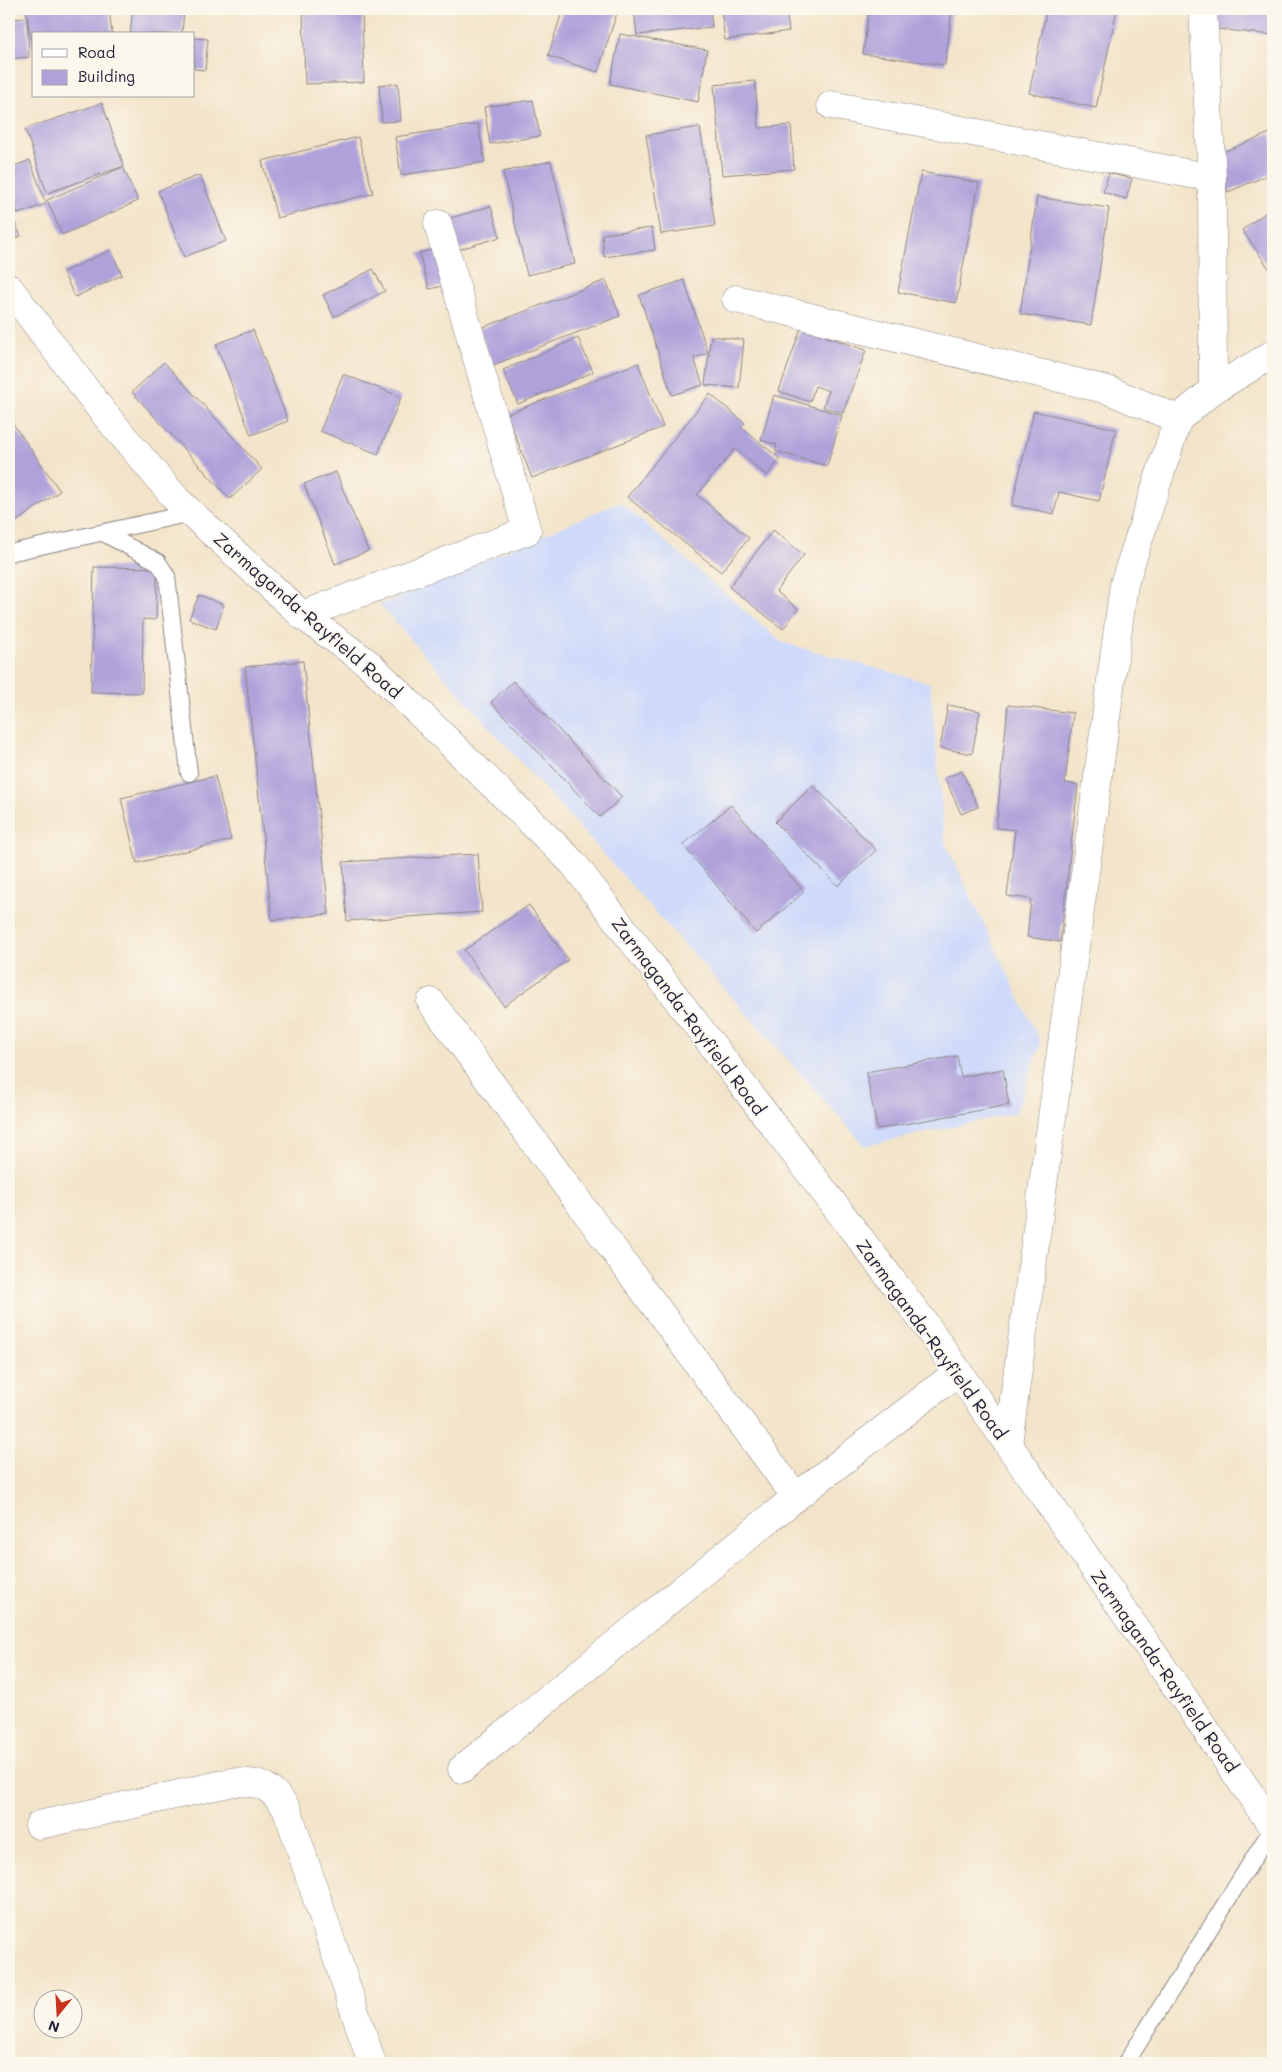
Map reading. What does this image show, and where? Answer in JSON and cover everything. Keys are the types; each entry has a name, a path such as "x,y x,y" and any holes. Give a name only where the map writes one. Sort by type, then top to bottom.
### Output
{"street":[{"path":"1203,9 1212,178 1213,390"},
{"path":"830,105 1212,178"},
{"path":"302,614 527,531 438,224"},
{"name":"Zarmaganda-Rayfield Road","path":"9,288 102,411 177,500 302,614 370,664 572,863 923,1321 1273,1827"},
{"path":"736,299 1108,390 1178,419"},
{"path":"1008,1444 1124,584 1178,419 1213,390 1273,354"},
{"path":"431,1002 796,1497"},
{"path":"462,1769 796,1497 958,1372"},
{"path":"39,1825 233,1782 258,1783 275,1793 288,1810 372,2063"}],"lane":[{"path":"9,553 191,513"},
{"path":"103,533 158,562 167,576 189,773"},
{"path":"1126,2063 1273,1827"}],"shaded area":[{"path":"620,502 781,642 930,683 945,842 1041,1043 1016,1113 865,1146 380,605"}],"building":[{"path":"26,9 109,9 112,32 32,32 32,46"},
{"path":"133,9 184,9 182,32 130,32"},
{"path":"303,9 362,9 364,82 305,84"},
{"path":"563,9 618,9 598,72 548,56"},
{"path":"634,9 710,9 712,27 637,35"},
{"path":"721,9 786,9 789,31 725,40"},
{"path":"869,9 952,9 945,65 863,54"},
{"path":"1047,9 1117,9 1096,108 1029,93"},
{"path":"1209,9 1273,9 1273,35 1207,28"},
{"path":"27,18 29,57 9,59 9,19"},
{"path":"620,34 707,50 698,102 610,84"},
{"path":"195,38 208,39 205,70 195,69"},
{"path":"755,81 759,128 791,125 794,169 722,175 714,85"},
{"path":"398,83 401,121 382,122 379,85"},
{"path":"533,100 540,136 490,144 484,107"},
{"path":"102,103 124,166 47,193 25,129"},
{"path":"478,124 485,162 401,175 395,137"},
{"path":"700,127 715,226 661,234 646,135"},
{"path":"1270,133 1273,142 1273,173 1228,192 1213,156"},
{"path":"358,137 373,193 277,218 262,161"},
{"path":"30,160 46,204 18,214 9,190 9,168"},
{"path":"551,161 575,264 527,275 503,172"},
{"path":"123,167 138,201 62,235 47,200"},
{"path":"921,172 979,183 956,303 898,292"},
{"path":"1109,173 1132,179 1126,199 1103,192"},
{"path":"200,175 226,241 184,257 158,191"},
{"path":"1037,197 1109,208 1091,325 1020,314"},
{"path":"491,206 500,237 454,251 444,220"},
{"path":"1273,207 1273,274 1242,230"},
{"path":"9,209 21,236 9,242"},
{"path":"652,228 655,250 604,257 602,234"},
{"path":"439,248 448,285 429,289 419,253"},
{"path":"111,250 122,275 75,297 63,272"},
{"path":"373,269 385,291 334,317 323,295"},
{"path":"606,280 620,316 493,365 479,329"},
{"path":"684,280 708,353 694,358 703,385 672,395 639,295"},
{"path":"801,328 866,350 843,413 823,407 829,391 815,386 810,402 779,391"},
{"path":"253,330 288,421 251,435 216,344"},
{"path":"711,336 744,340 739,388 705,385"},
{"path":"578,338 593,372 518,404 503,370"},
{"path":"164,362 262,469 230,499 132,392"},
{"path":"638,363 663,427 532,478 507,414"},
{"path":"343,374 401,397 378,454 320,431"},
{"path":"710,394 745,423 741,427 780,459 767,476 735,449 697,495 749,538 721,572 627,497"},
{"path":"774,395 842,415 827,466 775,451 777,445 761,440"},
{"path":"1034,411 1116,429 1099,501 1059,492 1054,514 1012,505"},
{"path":"9,418 60,491 10,526 9,524"},
{"path":"336,472 368,551 335,564 304,484"},
{"path":"773,530 804,555 776,591 798,609 783,629 729,587"},
{"path":"94,567 157,568 156,620 143,619 142,693 91,692"},
{"path":"199,595 224,605 216,629 189,619"},
{"path":"303,661 329,914 272,920 245,667"},
{"path":"513,681 622,797 600,817 491,702"},
{"path":"948,705 980,711 972,754 940,748"},
{"path":"1008,705 1073,713 1065,783 1078,785 1060,942 1027,937 1031,899 1007,896 1015,830 996,828"},
{"path":"962,771 978,807 961,814 945,778"},
{"path":"215,776 231,840 137,863 121,798"},
{"path":"813,785 876,850 838,886 775,822"},
{"path":"731,805 804,892 756,933 683,845"},
{"path":"478,854 482,912 347,921 343,862"},
{"path":"529,905 568,960 504,1006 464,950"},
{"path":"957,1056 961,1077 1003,1069 1009,1105 877,1129 866,1072"}]}
